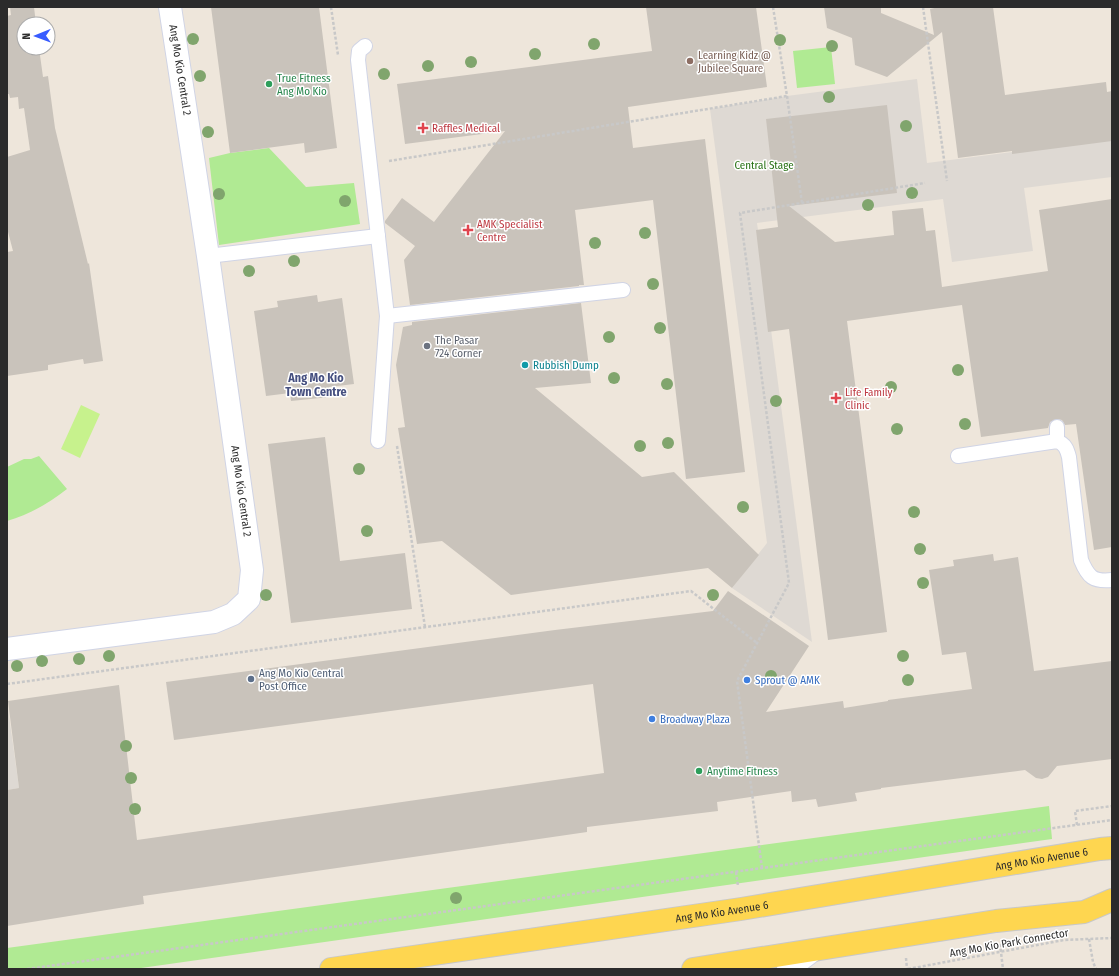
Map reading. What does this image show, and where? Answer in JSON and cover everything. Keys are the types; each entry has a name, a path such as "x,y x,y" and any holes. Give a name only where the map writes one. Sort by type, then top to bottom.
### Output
{"main road":[{"name":"Ang Mo Kio Avenue 6","path":"331,969 741,909 1112,848"},
{"path":"693,969 996,921 1084,912 1112,900"}],"street":[{"name":"Ang Mo Kio Central 2","path":"7,649 214,622 233,614 249,599 252,570 208,256 170,7"},
{"name":"Ang Mo Kio Central 2","path":"184,7 194,84 195,118 190,134"},
{"path":"788,969 812,950"}],"lane":[{"path":"365,46 359,51 358,60 387,316 386,348 378,426 378,441"},
{"path":"208,256 378,236"},
{"path":"387,316 623,290"},
{"path":"958,456 1057,434 1074,456 1081,560 1088,574 1094,579 1101,581 1112,580"}],"path":[{"path":"773,7 802,203"},
{"path":"923,7 947,181"},
{"path":"386,162 787,96"},
{"path":"762,868 737,682 789,583 740,213 925,183"},
{"path":"7,684 691,591 757,643"},
{"path":"1081,852 1075,811 1112,806"},
{"path":"27,969 1112,820"},
{"name":"Ang Mo Kio Park Connector","path":"908,969 1064,940 1112,938"},
{"path":"1089,939 1092,962 1096,969"},
{"path":"1001,952 1003,969"}],"green space":[{"path":"831,47 835,84 797,88 793,51"},
{"path":"269,148 306,187 354,183 360,224 219,245 209,158 230,153"},
{"path":"81,405 100,414 80,458 61,449"},
{"path":"39,456 67,489 38,508 7,521 7,467 24,459 31,459"},
{"path":"1049,806 1052,839 134,969 7,969 7,948"}],"shaded area":[{"path":"917,79 927,163 1112,139 1112,177 1024,188 1033,251 952,262 943,199 757,223 812,642 732,588 767,543 710,109 787,96"},
{"path":"7,701 19,788 7,790"}],"building":[{"path":"10,7 34,7 35,16 16,16 16,56 40,56 43,77 48,76 55,128 88,264 89,263 103,361 84,364 83,359 48,365 48,370 7,376 7,252 13,251 7,228 7,157 30,150 24,108 19,109 18,97 10,98 9,94 7,94 7,16 11,15"},
{"path":"211,7 319,7 337,148 305,153 304,143 230,153"},
{"path":"646,7 756,7 767,87 628,107 633,148 705,139 745,472 686,479 653,200 575,210 584,285 410,305 404,260 415,246 385,223 402,198 434,222 505,131 405,144 397,84 652,51"},
{"path":"824,7 881,7 881,13 934,35 930,9 939,7 993,7 1005,95 1106,82 1107,92 1112,91 1112,141 1012,154 1012,151 958,158 942,32 887,77 855,65 852,38 827,28"},
{"path":"887,105 897,193 789,206 835,242 894,235 892,211 923,208 926,231 935,230 942,287 1048,271 1039,210 1112,199 1112,547 1094,550 1076,424 1065,425 1062,420 1057,419 1050,422 1048,428 981,437 962,305 847,321 887,632 828,640 789,329 768,332 756,230 778,227 766,119"},
{"path":"317,295 318,302 342,298 354,384 329,387 330,397 291,401 290,393 266,396 254,311 278,307 277,301"},
{"path":"581,303 591,383 535,388 642,477 674,472 759,555 732,588 708,568 511,595 442,541 417,544 398,428 405,427 396,365 403,327 412,325 412,322"},
{"path":"325,437 340,561 405,553 412,609 291,623 268,444"},
{"path":"993,554 994,561 1018,557 1034,671 1112,661 1112,759 1057,766 1048,777 1042,779 1036,778 1025,770 881,788 855,793 857,801 818,807 816,799 792,802 791,791 717,802 718,811 587,827 587,832 143,896 144,904 7,926 7,790 19,788 8,701 119,685 137,840 604,773 593,684 174,740 166,682 555,630 713,611 728,591 809,646 766,712 843,701 844,708 888,700 972,689 966,652 942,655 929,570 954,566 953,560"}],"place":[{"name":"Learning Kidz @ Jubilee Square","path":"690,61"},
{"name":"True Fitness Ang Mo Kio","path":"269,84"},
{"name":"Raffles Medical","path":"423,128"},
{"name":"AMK Specialist Centre","path":"468,230"},
{"name":"The Pasar 724 Corner","path":"427,346"},
{"name":"Rubbish Dump","path":"525,365"},
{"name":"Life Family Clinic","path":"836,398"},
{"name":"Ang Mo Kio Central Post Office","path":"251,679"},
{"name":"Sprout @ AMK","path":"747,680"},
{"name":"Broadway Plaza","path":"652,719"},
{"name":"Anytime Fitness","path":"699,771"}],"district":[{"name":"Ang Mo Kio Town Centre","path":"316,385"}],"park label":[{"name":"Central Stage","path":"764,165"}]}
